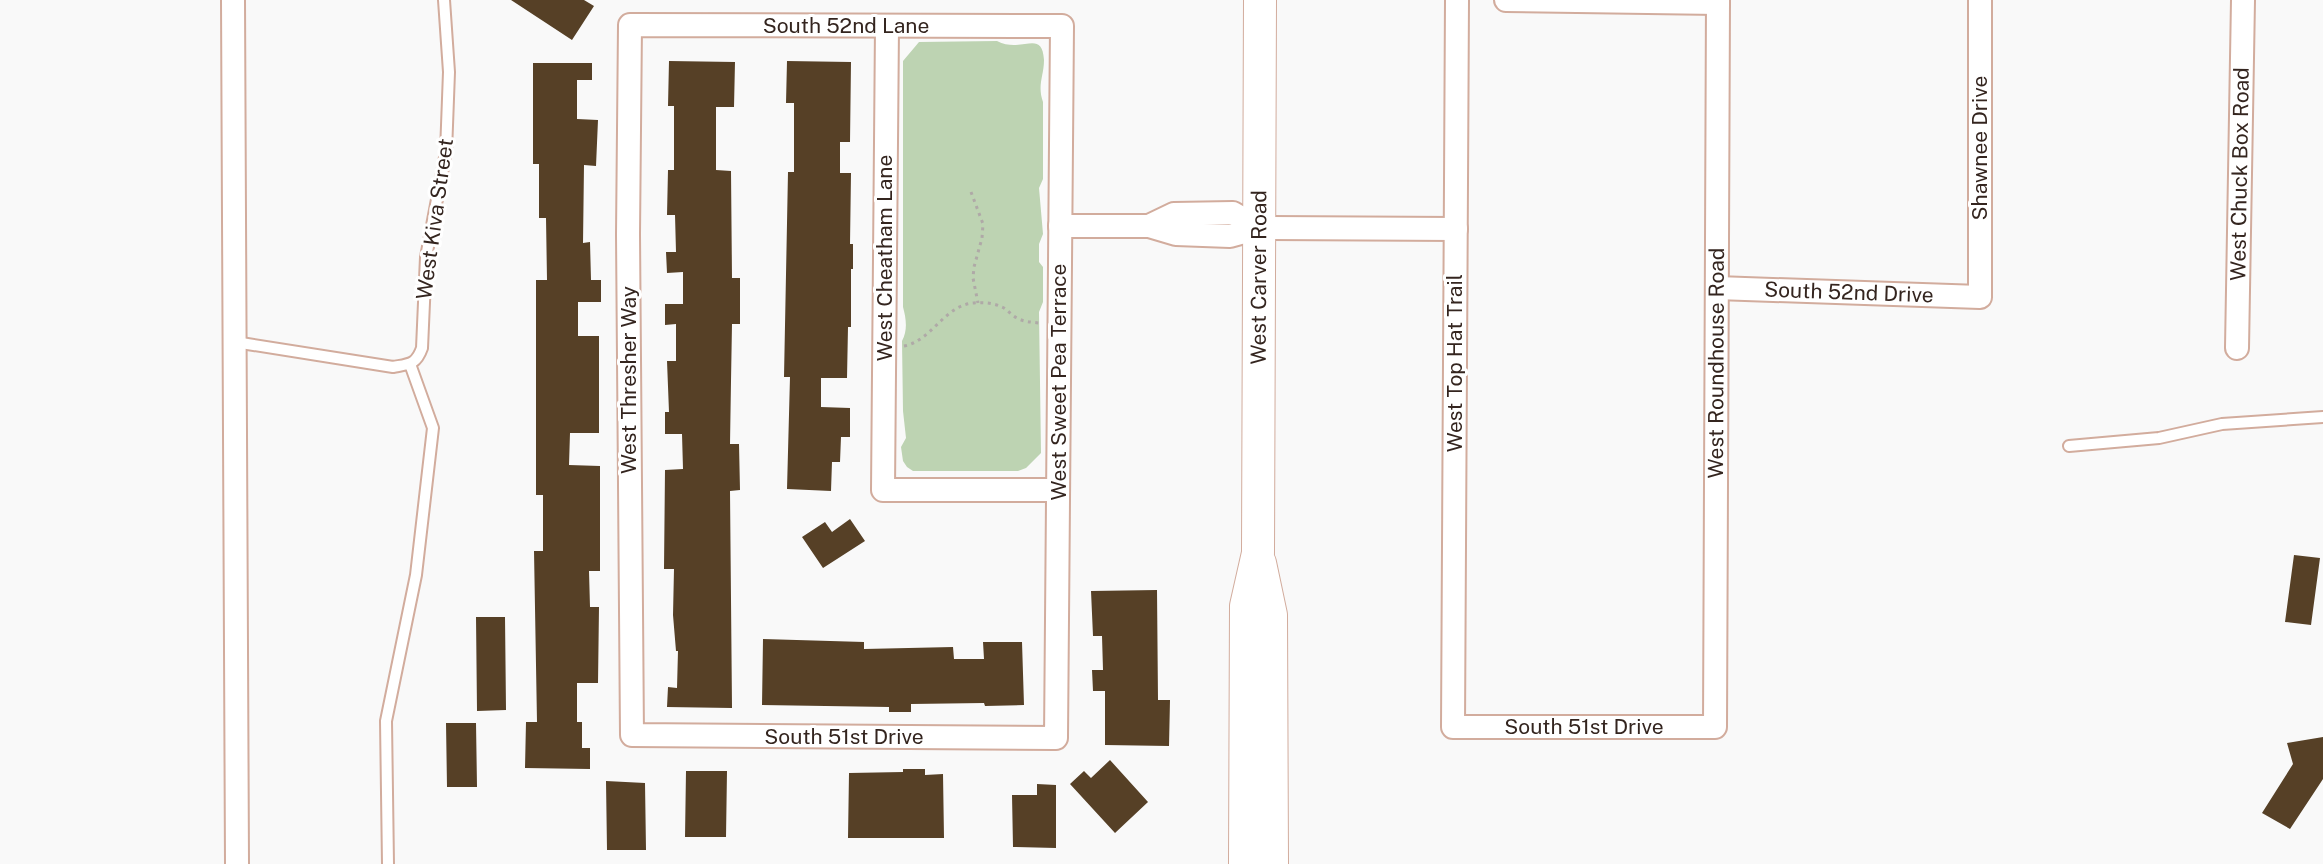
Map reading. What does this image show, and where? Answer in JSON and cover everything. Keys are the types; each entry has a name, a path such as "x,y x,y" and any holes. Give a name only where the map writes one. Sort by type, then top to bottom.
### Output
{"street":[{"path":"233,0 237,864"},
{"name":"West Carver Road","path":"1245,864 1246,606 1258,553 1260,0"},
{"name":"West Top Hat Trail","path":"1453,727 1457,0"},
{"path":"1506,0 1718,2"},
{"name":"Shawnee Drive","path":"1980,0 1980,297"},
{"name":"West Chuck Box Road","path":"2237,348 2243,0"},
{"name":"West Roundhouse Road","path":"1715,727 1718,2"},
{"name":"South 52nd Lane","path":"630,25 1062,26"},
{"name":"West Thresher Way","path":"630,25 628,234 632,735"},
{"name":"West Cheatham Lane","path":"887,26 883,490 1058,490"},
{"name":"West Sweet Pea Terrace","path":"1056,738 1062,26"},
{"path":"1060,226 1149,226 1176,234 1230,236 1259,228 1456,229"},
{"name":"South 52nd Drive","path":"1717,288 1980,297"},
{"name":"West Carver Road","path":"1258,553 1272,615 1272,864"},
{"name":"South 51st Drive","path":"1453,727 1715,727"},
{"name":"South 51st Drive","path":"632,735 1056,738"}],"lane":[{"name":"West Kiva Street","path":"410,364 418,358 422,348 426,257 446,152 449,72 444,0"},
{"path":"235,342 393,368 410,364 433,428 416,575 386,721 388,864"},
{"path":"2069,447 2158,438 2222,424 2323,417"}],"path":[{"path":"971,192 983,224 973,278 978,303"},
{"path":"884,350 916,342 950,312 972,303 989,303 1003,307 1013,317 1025,321 1059,325"}],"green space":[{"path":"997,41 1015,45 1035,43 1039,45 1044,60 1041,85 1043,179 1039,188 1043,234 1039,244 1039,262 1043,267 1043,302 1039,312 1041,453 1026,468 1018,471 913,471 903,461 901,447 906,438 903,411 902,341 906,324 903,307 903,61 919,42"}],"building":[{"path":"511,0 584,0 594,6 572,40"},
{"path":"669,61 735,62 734,107 716,107 716,170 731,171 732,278 740,278 740,324 732,324 730,444 739,444 740,490 730,491 732,708 667,707 668,687 677,688 678,651 676,651 673,615 674,569 664,569 665,470 683,469 682,434 665,434 665,412 669,412 667,361 676,361 676,324 665,325 665,304 683,304 683,272 667,273 666,252 676,252 675,215 667,215 668,170 674,170 674,106 668,106"},
{"path":"787,61 851,62 850,142 840,142 840,173 851,173 850,244 853,244 853,269 851,269 851,327 848,327 847,378 821,378 821,407 850,408 850,437 841,437 840,462 832,462 831,491 787,489 790,377 784,377 788,172 794,172 794,103 786,103"},
{"path":"533,63 592,63 592,80 577,80 577,119 598,120 596,166 584,165 583,243 590,242 591,280 601,280 601,302 578,302 578,336 599,336 599,433 570,433 569,465 600,466 600,571 589,571 590,607 599,607 598,683 577,683 577,722 582,722 582,748 590,748 590,769 525,768 526,722 537,722 534,551 543,551 543,495 536,495 536,280 547,280 546,218 539,218 539,164 533,164"},
{"path":"850,519 865,541 823,568 802,537 825,522 832,532"},
{"path":"2294,555 2320,558 2311,625 2285,622"},
{"path":"1157,590 1158,700 1170,700 1169,746 1105,745 1105,691 1093,691 1092,670 1103,670 1102,636 1093,636 1091,591"},
{"path":"476,617 505,617 506,710 477,711"},
{"path":"763,639 864,642 864,649 953,647 954,659 984,659 983,642 1022,642 1024,705 911,704 911,712 889,712 889,707 762,705"},
{"path":"446,723 476,723 477,787 447,787"},
{"path":"2323,737 2323,779 2290,829 2262,813 2293,764 2287,743"},
{"path":"1110,760 1148,802 1115,833 1070,784 1084,771 1091,778"},
{"path":"903,769 925,769 925,775 943,774 944,838 848,838 849,773 903,772"},
{"path":"686,771 727,771 726,837 685,837"},
{"path":"606,781 645,783 646,850 607,850"},
{"path":"1037,784 1056,785 1056,848 1013,847 1012,795 1037,795"}]}
